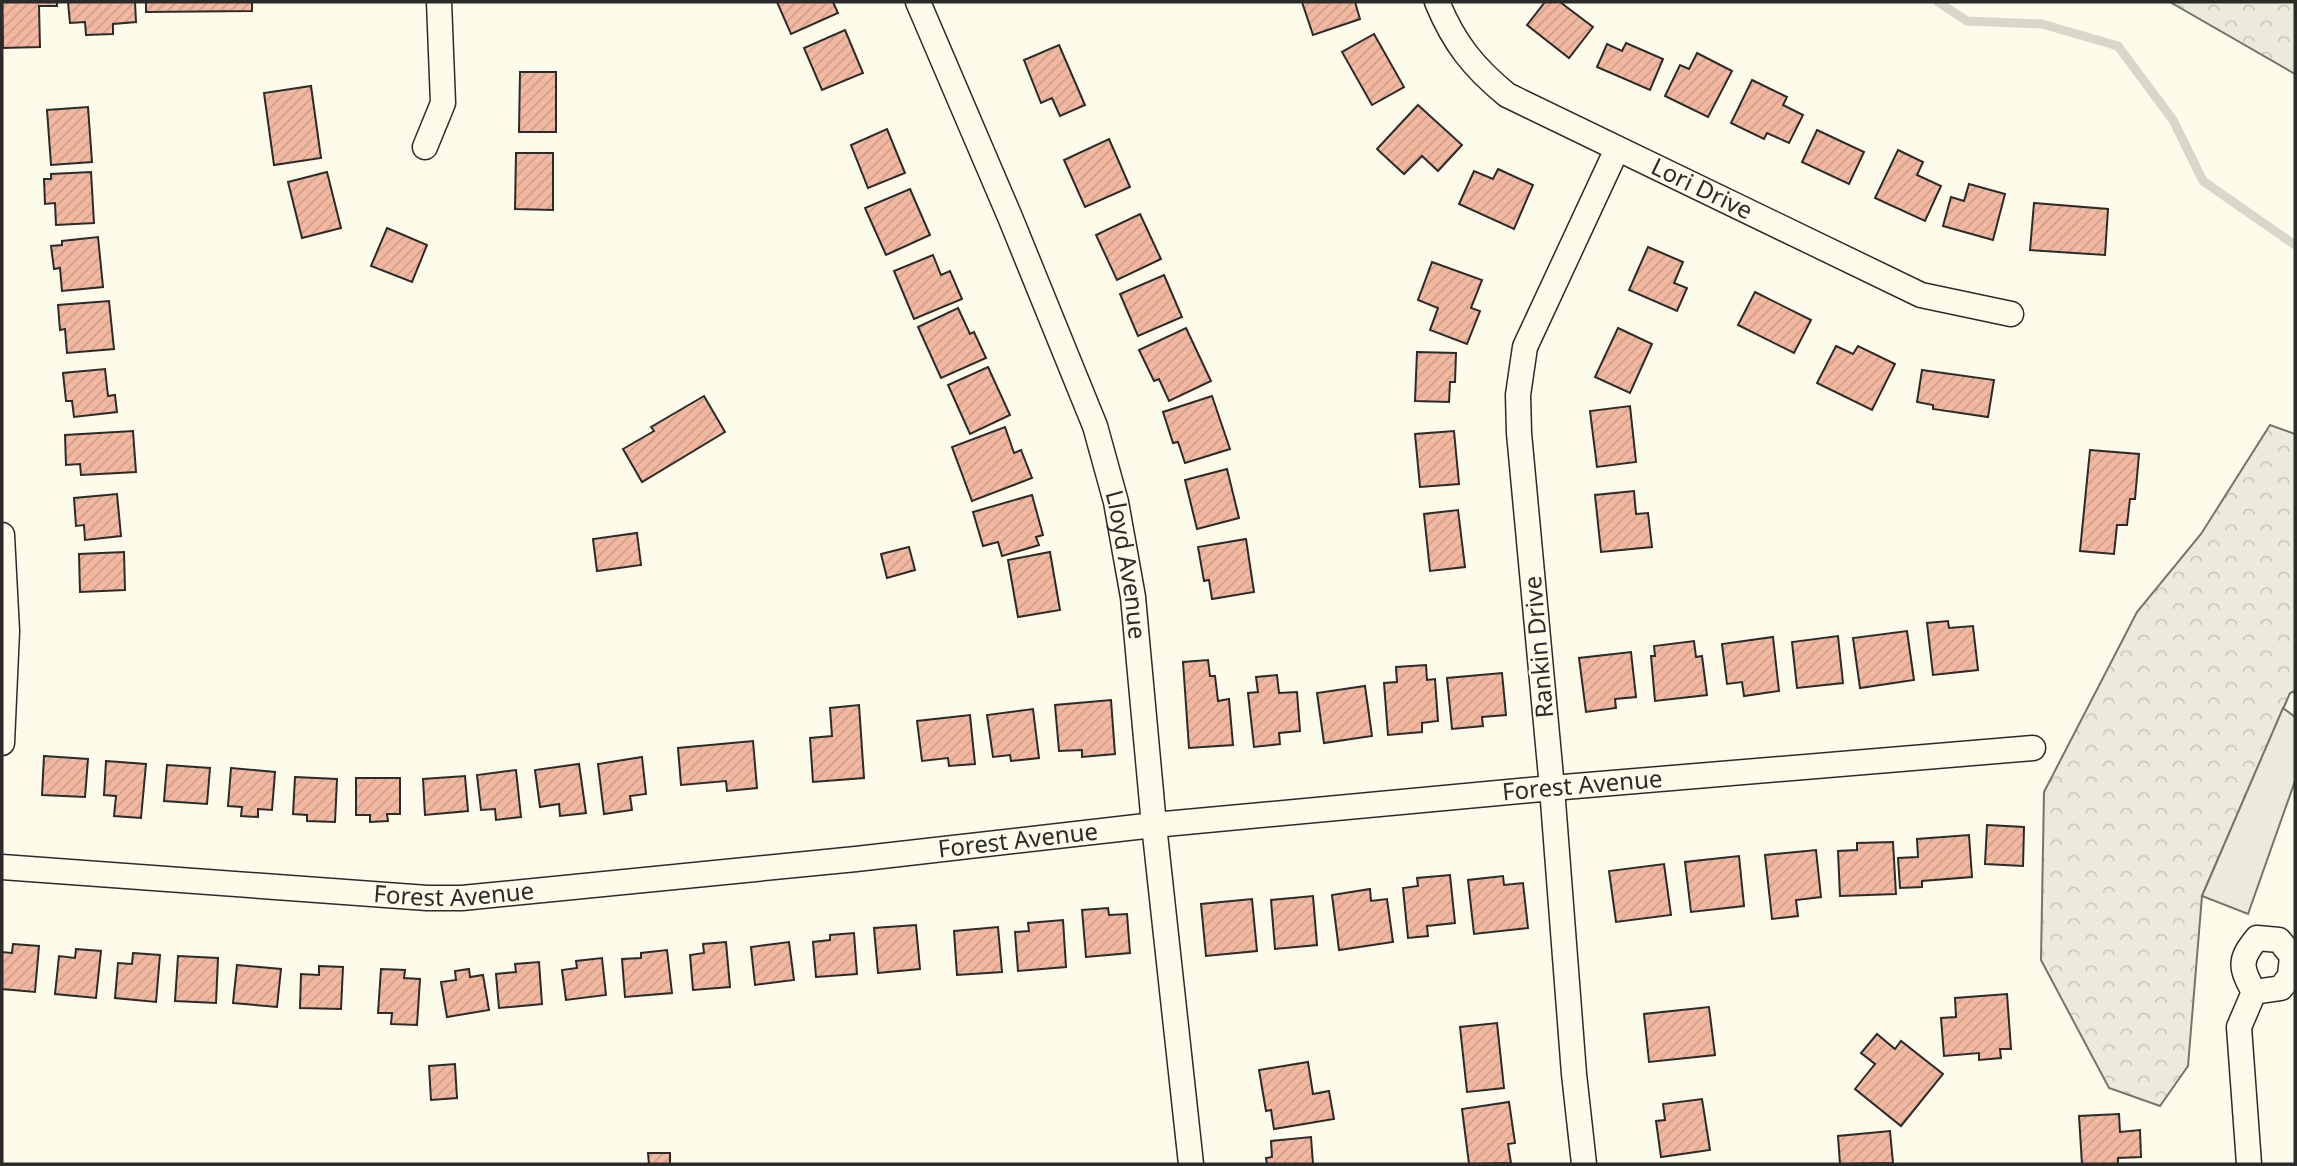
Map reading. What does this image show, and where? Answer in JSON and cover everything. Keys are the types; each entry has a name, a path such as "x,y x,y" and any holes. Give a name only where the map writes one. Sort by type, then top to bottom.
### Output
{"street":[{"path":"425,147 443,103 439,2"},
{"name":"Lloyd Avenue","path":"918,2 1095,426 1115,502 1133,597 1154,825 1191,1164"},
{"name":"Lori Drive","path":"1437,2 1448,29 1464,54 1484,76 1507,95 1921,296 2011,314"},
{"name":"Rankin Drive","path":"1584,1164 1574,1074 1518,396 1525,347 1616,149"},
{"path":"2,535 7,631 2,743"},
{"name":"Forest Avenue","path":"2,867 414,897 462,898 856,859 1154,825 1552,788 2034,748"},
{"path":"2249,1164 2239,1027 2254,992"}],"green space":[{"path":"2170,2 2295,2 2295,74"},
{"path":"2270,425 2295,434 2295,691 2290,693 2202,896 2188,1066 2160,1106 2109,1088 2041,960 2044,792 2137,612 2201,534"}],"shaded area":[{"path":"2283,708 2295,717 2295,781 2248,914 2202,896"}],"building":[{"path":"2,2 57,2 57,6 39,6 40,47 3,48"},
{"path":"68,2 135,2 136,22 113,24 113,34 86,35 85,22 70,23"},
{"path":"146,2 252,2 252,11 146,12"},
{"path":"777,2 833,2 838,13 791,34"},
{"path":"1302,2 1355,2 1360,19 1313,35"},
{"path":"1545,2 1560,2 1593,27 1569,58 1527,25"},
{"path":"845,30 863,73 822,90 804,48"},
{"path":"1374,34 1404,87 1372,105 1342,52"},
{"path":"1626,43 1663,59 1650,90 1597,67 1607,44 1622,51"},
{"path":"1059,45 1085,105 1060,116 1052,98 1041,103 1024,60"},
{"path":"1697,53 1732,71 1708,117 1665,96 1680,65 1689,69"},
{"path":"520,72 556,72 556,132 519,132"},
{"path":"1752,80 1787,97 1783,105 1803,115 1789,143 1767,133 1764,139 1731,123"},
{"path":"311,86 321,158 274,165 264,93"},
{"path":"1418,105 1462,145 1438,171 1422,156 1404,174 1377,149"},
{"path":"88,107 92,162 51,165 47,110"},
{"path":"887,129 905,173 868,188 851,145"},
{"path":"1817,130 1864,152 1849,184 1802,162"},
{"path":"1109,139 1130,187 1085,207 1064,160"},
{"path":"1898,150 1923,162 1917,175 1941,186 1925,221 1875,198"},
{"path":"516,153 553,153 553,210 515,209"},
{"path":"1498,169 1533,185 1514,229 1459,204 1474,171 1493,179"},
{"path":"91,172 94,223 56,225 55,203 45,204 44,179 51,179 51,174"},
{"path":"327,172 341,228 302,238 288,182"},
{"path":"1969,184 2005,194 1993,240 1943,226 1951,197 1964,201"},
{"path":"910,189 930,235 886,255 865,208"},
{"path":"2034,203 2108,209 2105,255 2030,250"},
{"path":"1140,214 1161,259 1117,280 1096,235"},
{"path":"387,228 427,245 412,282 371,266"},
{"path":"98,237 103,287 62,291 60,268 54,269 51,246 62,245 62,241"},
{"path":"1648,247 1683,262 1674,283 1687,288 1677,311 1629,290"},
{"path":"933,255 941,275 950,271 962,299 914,319 894,271"},
{"path":"1432,262 1482,280 1471,308 1480,311 1467,344 1430,330 1438,308 1418,300"},
{"path":"1164,275 1182,317 1138,336 1120,294"},
{"path":"1755,292 1811,320 1794,353 1738,325"},
{"path":"109,301 114,349 67,353 65,329 60,330 58,305"},
{"path":"958,308 970,334 974,332 986,358 941,378 918,327"},
{"path":"1186,328 1211,381 1169,401 1159,379 1154,381 1139,350"},
{"path":"1618,328 1652,344 1630,393 1595,377"},
{"path":"1836,346 1853,354 1858,346 1895,364 1872,410 1817,383"},
{"path":"1417,352 1456,353 1455,382 1450,382 1449,402 1415,401"},
{"path":"988,367 1010,415 970,434 948,385"},
{"path":"105,369 108,396 115,395 117,412 74,417 72,401 66,401 63,373"},
{"path":"1922,370 1994,380 1988,417 1933,409 1933,405 1917,402"},
{"path":"704,396 725,432 642,482 623,449 654,431 651,427"},
{"path":"1212,396 1230,449 1185,463 1178,442 1173,443 1163,412"},
{"path":"1630,406 1636,462 1597,467 1590,411"},
{"path":"1005,427 1014,453 1021,450 1032,478 972,501 952,447"},
{"path":"133,431 136,472 81,475 80,464 66,465 65,435"},
{"path":"1454,431 1459,484 1420,487 1415,434"},
{"path":"2090,450 2139,454 2135,499 2130,499 2127,525 2117,525 2114,554 2080,551"},
{"path":"1227,469 1239,518 1197,529 1185,480"},
{"path":"1634,491 1636,514 1648,513 1652,547 1601,552 1595,495"},
{"path":"117,494 121,536 85,540 84,525 76,526 74,498"},
{"path":"1032,495 1043,535 1036,537 1039,545 1002,556 998,542 983,546 973,512"},
{"path":"1458,510 1465,567 1430,571 1424,514"},
{"path":"637,533 641,565 597,571 593,539"},
{"path":"1246,539 1254,592 1212,599 1209,580 1204,581 1198,547"},
{"path":"909,547 915,570 887,578 881,554"},
{"path":"124,552 125,590 80,592 79,554"},
{"path":"1050,552 1060,610 1018,617 1008,560"},
{"path":"1948,621 1949,628 1973,626 1978,670 1933,675 1927,623"},
{"path":"1907,631 1914,680 1860,688 1853,638"},
{"path":"1838,636 1843,683 1797,688 1792,642"},
{"path":"1773,637 1779,691 1744,696 1742,682 1727,684 1722,644"},
{"path":"1694,641 1696,657 1702,656 1707,695 1655,701 1651,656 1655,656 1654,646"},
{"path":"1631,652 1636,697 1615,699 1616,708 1586,712 1579,658"},
{"path":"1208,660 1210,676 1215,676 1218,701 1229,699 1233,745 1189,748 1183,662"},
{"path":"1426,665 1427,680 1435,679 1438,721 1422,723 1422,732 1388,735 1384,683 1397,682 1396,667"},
{"path":"1502,673 1506,715 1482,717 1483,726 1452,729 1447,678"},
{"path":"1277,675 1279,693 1297,692 1300,731 1279,733 1280,744 1254,747 1248,693 1258,692 1256,677"},
{"path":"1365,686 1372,736 1324,743 1317,693"},
{"path":"1111,700 1115,754 1082,757 1082,750 1059,751 1055,705"},
{"path":"859,705 864,778 813,782 810,738 832,736 830,708"},
{"path":"1033,709 1039,758 1011,761 1010,755 993,757 987,715"},
{"path":"970,715 975,764 949,766 948,758 922,761 917,721"},
{"path":"753,741 757,788 727,791 726,781 681,785 678,748"},
{"path":"44,756 88,759 85,797 42,795"},
{"path":"642,757 646,794 630,796 632,810 604,814 598,764"},
{"path":"106,761 146,764 141,818 114,816 116,796 104,795"},
{"path":"579,764 586,813 560,816 559,804 540,807 535,770"},
{"path":"167,765 210,768 207,804 164,801"},
{"path":"231,768 275,772 272,810 258,809 258,817 241,816 242,807 228,806"},
{"path":"516,770 521,817 496,820 495,809 481,810 477,775"},
{"path":"465,776 468,811 425,815 423,779"},
{"path":"295,777 337,779 335,822 307,821 307,815 293,814"},
{"path":"356,778 400,778 400,814 387,814 388,821 370,822 370,815 356,815"},
{"path":"1987,825 2024,827 2023,866 1985,864"},
{"path":"1969,835 1972,877 1922,881 1922,887 1900,888 1898,858 1918,857 1917,839"},
{"path":"1893,842 1896,894 1840,896 1838,851 1857,850 1857,843"},
{"path":"1816,850 1821,897 1796,900 1798,916 1772,919 1765,855"},
{"path":"1739,856 1744,906 1691,912 1685,862"},
{"path":"1664,864 1671,915 1616,922 1609,871"},
{"path":"1450,875 1455,923 1427,926 1428,936 1408,938 1403,888 1418,886 1417,878"},
{"path":"1503,876 1504,885 1523,883 1528,928 1474,934 1468,880"},
{"path":"1370,889 1371,901 1387,899 1393,942 1339,950 1332,895"},
{"path":"1313,896 1317,945 1275,949 1271,900"},
{"path":"1252,899 1257,951 1206,956 1201,904"},
{"path":"1108,908 1109,915 1127,914 1130,953 1086,957 1082,910"},
{"path":"1063,920 1066,967 1018,971 1015,932 1029,931 1028,923"},
{"path":"916,925 920,969 878,973 874,928"},
{"path":"998,927 1002,972 957,975 954,931"},
{"path":"854,933 857,974 816,977 813,942 830,940 830,935"},
{"path":"726,942 730,987 693,990 690,955 704,953 703,944"},
{"path":"789,942 794,980 755,985 751,947"},
{"path":"13,944 39,946 35,992 2,989 2,952 12,953"},
{"path":"76,949 101,951 96,998 55,994 59,956 75,958"},
{"path":"667,950 672,993 625,997 622,959 641,958 641,953"},
{"path":"133,953 160,955 156,1002 115,998 118,963 132,964"},
{"path":"178,956 218,958 216,1003 175,1001"},
{"path":"602,958 606,995 566,1000 562,970 577,968 576,961"},
{"path":"539,962 542,1004 499,1008 496,974 516,972 515,964"},
{"path":"237,965 281,969 277,1007 233,1003"},
{"path":"319,966 343,967 341,1009 300,1008 301,974 319,975"},
{"path":"381,969 405,970 404,978 420,979 417,1025 391,1024 392,1013 378,1013"},
{"path":"469,969 470,977 483,975 489,1010 447,1017 441,982 456,980 455,971"},
{"path":"2007,994 2011,1049 2000,1049 2001,1058 1979,1060 1979,1053 1944,1056 1941,1018 1956,1017 1955,998"},
{"path":"1709,1007 1715,1055 1649,1062 1644,1014"},
{"path":"1497,1023 1504,1088 1467,1092 1460,1027"},
{"path":"1877,1034 1895,1049 1901,1041 1943,1074 1901,1126 1855,1089 1875,1064 1861,1053"},
{"path":"1308,1062 1313,1094 1329,1091 1334,1119 1274,1129 1271,1110 1266,1111 1259,1070"},
{"path":"455,1064 457,1098 431,1100 429,1066"},
{"path":"1702,1099 1710,1150 1661,1157 1656,1121 1665,1120 1663,1104"},
{"path":"1509,1102 1515,1143 1508,1144 1511,1163 1469,1164 1462,1109"},
{"path":"2119,1114 2120,1132 2140,1130 2141,1157 2118,1158 2118,1164 2082,1164 2079,1116"},
{"path":"1890,1131 1893,1163 1840,1164 1838,1136"},
{"path":"1311,1137 1313,1164 1267,1164 1266,1158 1272,1157 1271,1141"},
{"path":"648,1153 670,1153 670,1164 649,1164"}],"waterway":[{"path":"1938,2 1967,21 2042,24 2118,46 2173,120 2203,181 2295,245"}]}
